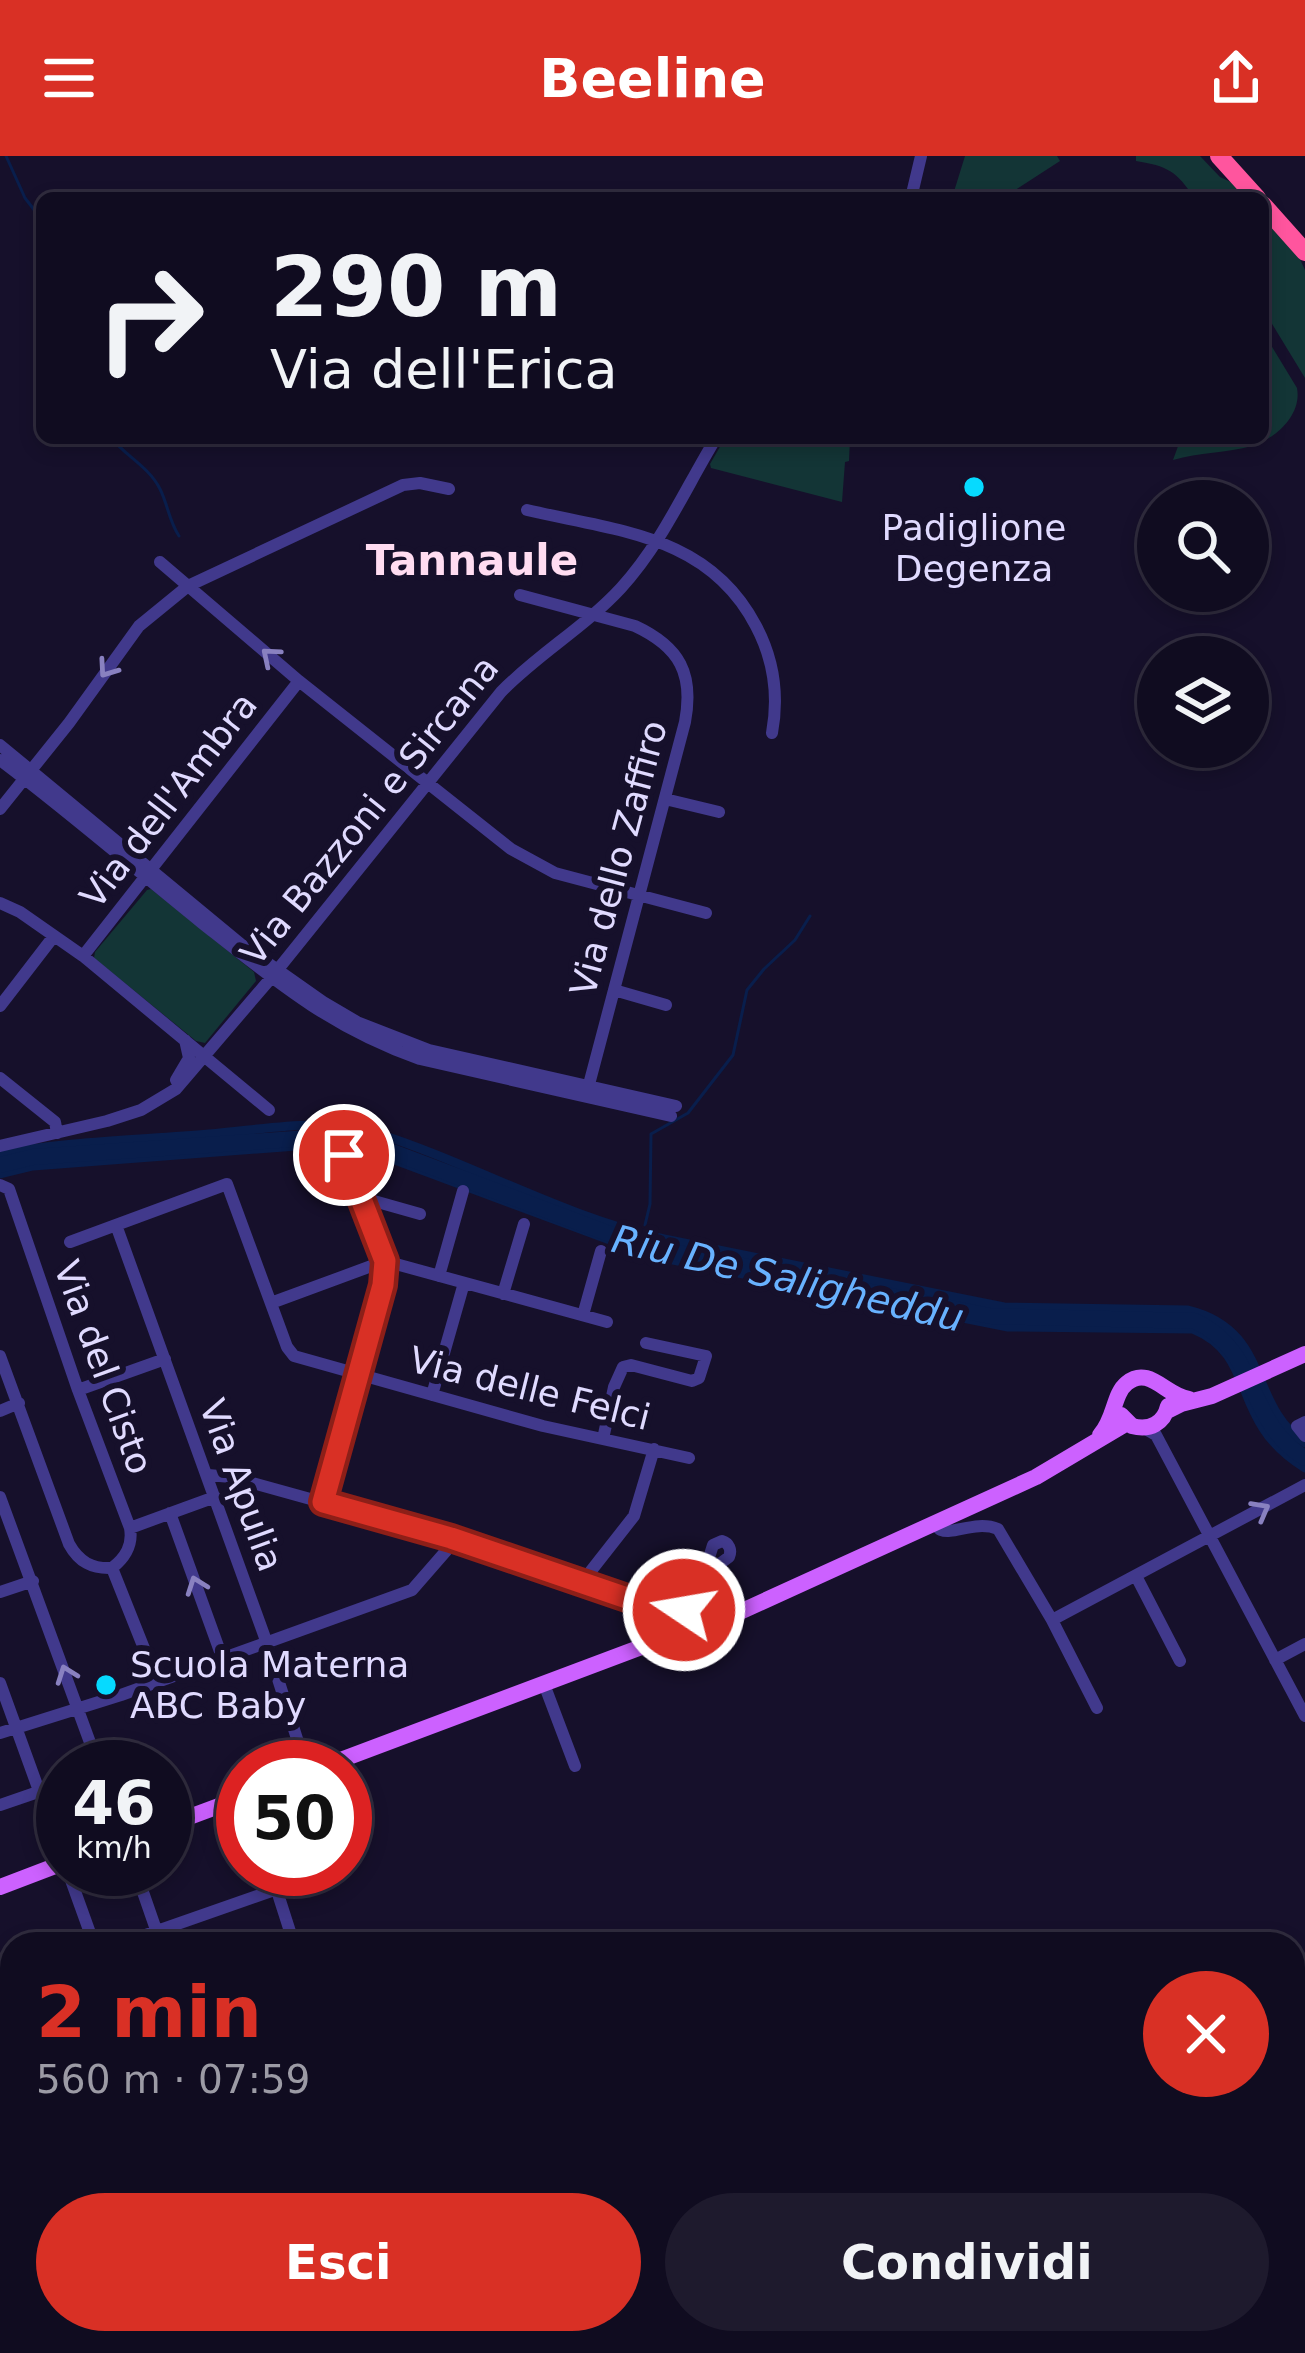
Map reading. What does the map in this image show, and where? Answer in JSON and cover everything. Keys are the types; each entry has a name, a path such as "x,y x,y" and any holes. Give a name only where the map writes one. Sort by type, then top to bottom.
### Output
{"highway":[{"path":"1219,156 1252,192"},
{"path":"1269,212 1305,252"}],"main road":[{"path":"372,1748 652,1643 676,1620 736,1612 1038,1476 1095,1440 1305,1354"},
{"path":"1095,1440 1112,1421 1122,1388 1135,1378 1152,1379 1179,1398 1198,1399"},
{"path":"1165,1391 1165,1415"},
{"path":"1117,1403 1118,1411 1136,1426"},
{"path":"0,1886 36,1873"}],"street":[{"path":"912,192 921,156"},
{"name":"Via Bazzoni e Sircana","path":"161,1100 204,1057 501,692 622,587 658,541 713,444"},
{"path":"0,809 139,626 188,586 403,485 448,489"},
{"path":"527,510 658,541 686,552 722,577 751,615 767,650 776,688 772,733"},
{"path":"160,562 299,681 347,712 511,849 555,873 706,914"},
{"name":"Via dello Zaffiro","path":"520,595 653,634 682,667 688,684 689,701 665,799 587,1093"},
{"name":"Via dell'Ambra","path":"82,956 299,681"},
{"path":"0,745 28,775 273,974 323,1002 391,1037 429,1050 673,1111"},
{"path":"0,760 28,775"},
{"path":"665,799 719,812"},
{"path":"0,902 82,956 269,1110"},
{"path":"0,1006 54,936"},
{"path":"614,990 666,1005"},
{"path":"0,1146 107,1121 161,1100 189,1058 184,1040"},
{"path":"0,1078 55,1122 57,1133"},
{"path":"323,1502 383,1285 385,1261 344,1155"},
{"name":"Via delle Felci","path":"116,1225 227,1184 286,1347 294,1356 543,1426 689,1458"},
{"name":"Via del Cisto","path":"1,1185 9,1189 130,1528 126,1555 112,1568"},
{"path":"439,1276 463,1191"},
{"path":"363,1201 420,1214"},
{"path":"503,1294 524,1224"},
{"path":"70,1242 116,1225"},
{"name":"Via Apulia","path":"116,1225 208,1474 297,1740"},
{"path":"584,1316 602,1251"},
{"path":"271,1303 385,1261 608,1322"},
{"path":"432,1395 464,1283"},
{"path":"603,1439 622,1366 692,1381 699,1378 706,1356 646,1343"},
{"path":"0,1356 75,1556 93,1567 112,1568 157,1681"},
{"path":"78,1390 165,1360"},
{"path":"0,1411 19,1403"},
{"path":"1165,1415 1161,1430 1213,1536"},
{"path":"1136,1426 1156,1435 1278,1658 1305,1717"},
{"path":"583,1581 634,1516 654,1449"},
{"path":"208,1474 451,1538 583,1581 676,1620 688,1592 716,1558"},
{"path":"1052,1619 1305,1485"},
{"path":"0,1497 90,1740"},
{"path":"130,1528 215,1497"},
{"path":"170,1513 222,1657"},
{"path":"935,1523 945,1532 973,1525 998,1529 1052,1619 1097,1708"},
{"path":"0,1733 412,1590 446,1551 451,1538"},
{"path":"1136,1576 1180,1661"},
{"path":"0,1592 33,1581"},
{"path":"1278,1658 1305,1643"},
{"path":"1278,1658 1305,1702"},
{"path":"0,1683 36,1786"},
{"path":"544,1684 575,1766"},
{"path":"0,1805 36,1793"},
{"path":"76,1896 90,1932"},
{"path":"144,1896 157,1932"},
{"path":"173,1932 260,1896"},
{"path":"279,1896 290,1932"}],"green space":[{"path":"965,156 1057,156 1060,161 1012,192 954,192"},
{"path":"1136,156 1200,156 1243,192 1190,192 1170,171 1136,161"},
{"path":"1269,222 1305,270 1305,378 1269,319"},
{"path":"1269,342 1297,388 1298,398 1292,416 1270,437"},
{"path":"722,444 850,444 842,502 710,464"},
{"path":"1179,444 1256,444 1233,450 1173,460"},
{"path":"151,889 254,972 256,981 205,1043 196,1041 94,958"}],"waterway":[{"path":"6,156 36,212"},
{"path":"118,444 155,481 179,536"},
{"path":"645,1225 650,1204 651,1134 688,1113 733,1055 747,990 795,940 810,916"},
{"name":"Riu De Saligheddu","path":"0,1154 333,1125 373,1132 590,1217 664,1239 1004,1307 1188,1310 1215,1320 1233,1334 1274,1409 1305,1443"},
{"name":"Riu De Saligheddu","path":"0,1165 33,1157 323,1137 358,1139 631,1242 664,1250 990,1316 1195,1321 1231,1350 1271,1424 1305,1458"},
{"name":"Riu De Saligheddu","path":"0,1174 33,1166 323,1144 362,1148 653,1256 1008,1327 1193,1329 1209,1337 1230,1359 1267,1434 1305,1468"},
{"name":"Riu De Saligheddu","path":"631,1242 636,1239"}],"place":[{"name":"Padiglione Degenza","path":"974,487"},
{"name":"Scuola Materna ABC Baby","path":"106,1685"}],"district":[{"name":"Tannaule","path":"472,560"}],"route":[{"path":"344,1155 385,1261 383,1285 323,1502 451,1538 656,1608 684,1610"}]}
